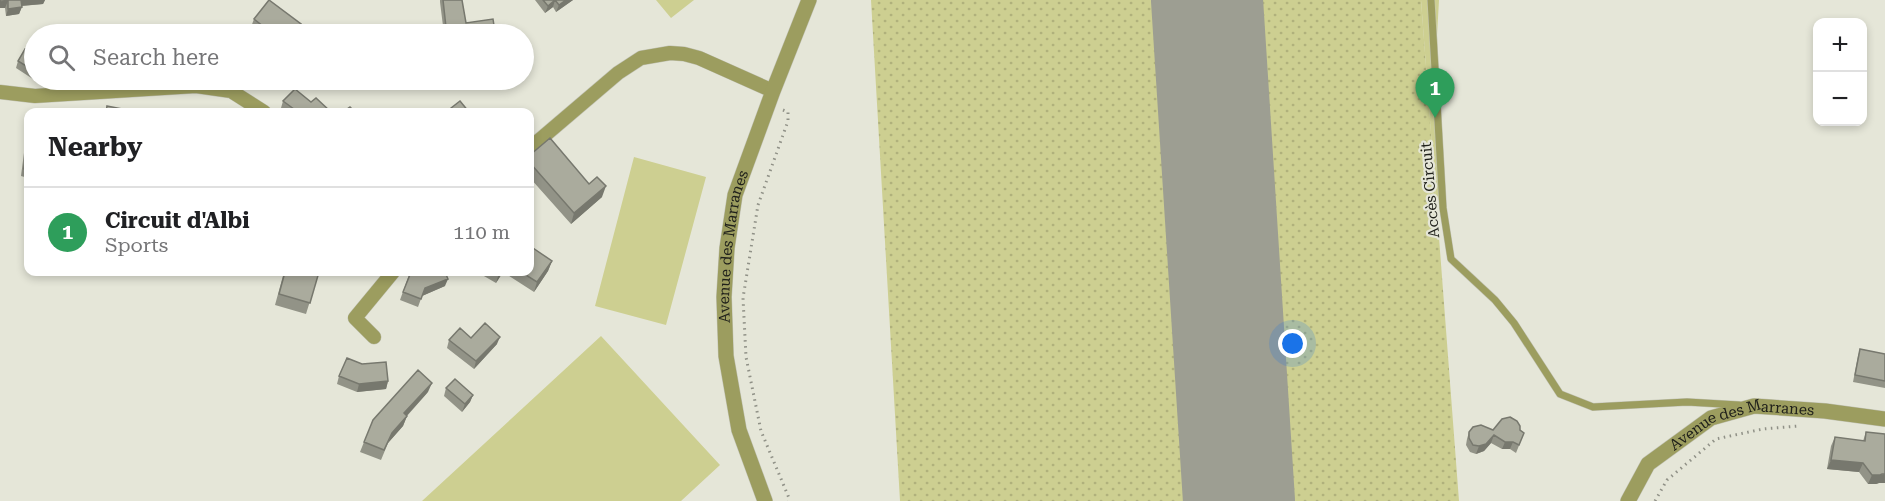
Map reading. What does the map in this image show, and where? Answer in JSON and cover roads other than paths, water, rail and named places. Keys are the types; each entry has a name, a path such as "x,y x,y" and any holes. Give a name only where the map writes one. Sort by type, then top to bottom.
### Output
{"street":[{"name":"Avenue des Marranes","path":"765,501 739,430 726,356 724,297 727,248 735,195 770,97 809,0"},
{"path":"534,145 618,73 641,58 670,53 770,97"},
{"path":"0,92 36,96 132,90"},
{"path":"219,90 231,92 257,108"},
{"path":"374,337 355,318 390,276"},
{"name":"Avenue des Marranes","path":"1628,501 1648,464 1711,418 1754,406 1825,411 1885,419"}],"lane":[{"name":"Accès Circuit","path":"1431,0 1443,208 1451,259 1495,300 1514,323 1560,394 1593,407 1688,402 1754,406"}],"place":[{"name":"Circuit d'Albi","path":"1435,118"}]}
